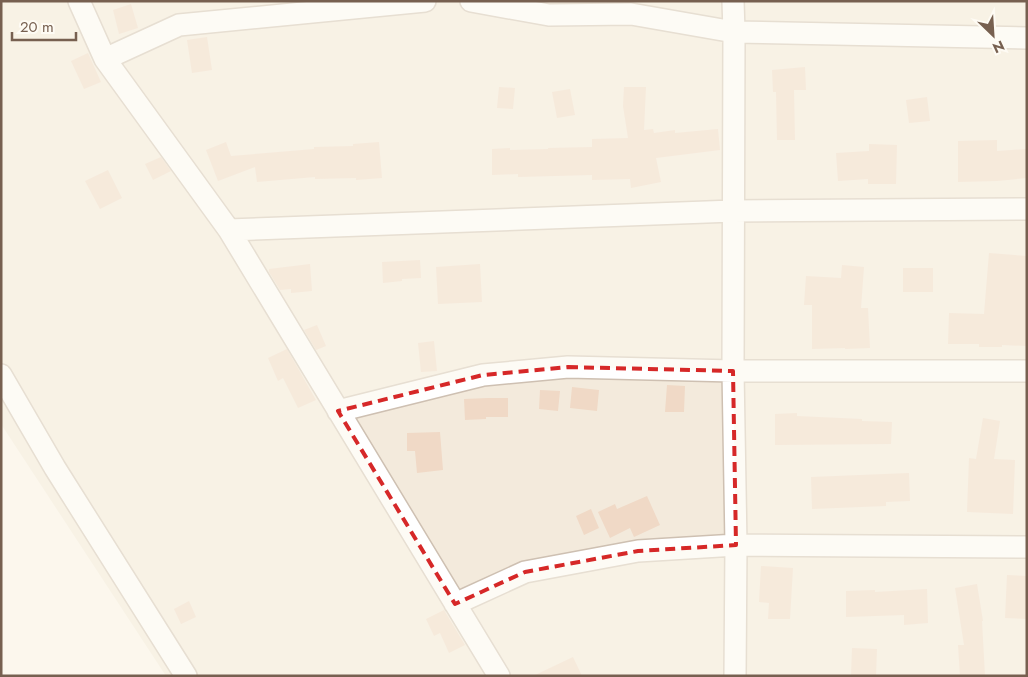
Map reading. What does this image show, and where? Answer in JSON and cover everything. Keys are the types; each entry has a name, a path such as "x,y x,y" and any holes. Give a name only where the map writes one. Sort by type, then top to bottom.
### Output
{"street":[{"path":"79,1 105,60 229,230 499,676"},
{"path":"105,60 179,25 425,1"},
{"path":"471,1 549,15 631,14 734,32 1027,38"},
{"path":"733,1 735,676"},
{"path":"229,230 734,212 1027,209"},
{"path":"338,411 483,375 568,367 733,371 1027,371"},
{"path":"1,375 55,468 186,676"},
{"path":"455,604 525,572 638,551 736,545 1027,547"}],"highlighted area":[{"path":"568,367 733,371 736,545 638,551 525,572 455,604 338,411 483,375"}],"shaded area":[{"path":"1,1 1027,1 1027,676 166,676 1,424"}],"building":[{"path":"131,4 138,28 119,34 113,10"},
{"path":"207,37 212,70 192,73 187,40"},
{"path":"88,53 101,82 84,89 71,61"},
{"path":"805,67 806,90 794,90 795,140 777,140 776,92 773,92 772,70"},
{"path":"499,87 515,88 513,109 497,108"},
{"path":"624,87 646,87 644,130 653,129 654,133 675,130 675,133 718,129 720,150 656,158 661,182 631,188 630,179 592,180 592,175 518,177 518,174 492,175 492,149 592,147 592,139 628,138 623,106"},
{"path":"570,89 575,115 557,118 552,92"},
{"path":"927,97 930,121 909,123 906,100"},
{"path":"997,140 997,151 1027,149 1027,178 958,182 958,141"},
{"path":"226,142 231,156 314,149 314,147 353,146 353,144 379,142 382,178 356,180 356,178 315,179 315,177 257,182 255,167 218,181 206,150"},
{"path":"869,144 897,145 896,184 868,184 868,179 838,181 836,153 869,151"},
{"path":"161,157 171,171 153,180 145,164"},
{"path":"108,170 122,198 100,209 85,181"},
{"path":"989,253 1027,256 1027,346 1002,345 1002,347 979,347 979,344 948,344 949,313 984,314"},
{"path":"420,260 421,278 383,283 382,262"},
{"path":"310,264 312,291 291,293 291,289 280,290 269,272 269,269"},
{"path":"480,264 482,302 438,304 436,267"},
{"path":"842,265 864,267 861,308 868,308 870,348 812,349 812,305 804,305 806,276 841,278"},
{"path":"903,268 933,268 933,292 903,292"},
{"path":"317,325 326,346 316,350 304,330"},
{"path":"434,341 437,371 421,372 418,343"},
{"path":"287,349 316,400 298,408 283,378 278,381 268,358"},
{"path":"667,385 685,386 684,412 665,412"},
{"path":"572,387 599,390 597,411 570,408"},
{"path":"540,390 560,391 558,411 539,409"},
{"path":"508,398 508,417 486,417 486,419 465,420 464,399"},
{"path":"797,413 797,416 892,422 891,444 775,445 775,414"},
{"path":"983,418 1000,421 994,459 1015,460 1013,514 967,512 969,458 976,459"},
{"path":"440,432 443,470 417,473 415,451 407,451 407,433"},
{"path":"909,473 910,501 886,502 886,506 812,509 811,477"},
{"path":"647,496 660,525 634,537 630,528 610,538 598,512 615,504 617,509"},
{"path":"591,509 599,528 584,535 576,516"},
{"path":"761,566 793,568 790,619 768,619 769,603 759,602"},
{"path":"1007,575 1027,576 1027,619 1005,618"},
{"path":"977,584 983,621 985,676 960,676 958,645 964,645 955,588"},
{"path":"927,589 928,623 904,625 904,615 846,617 846,591 875,590 875,592"},
{"path":"189,601 196,617 181,624 174,609"},
{"path":"444,610 465,645 449,653 440,633 434,636 426,619"},
{"path":"852,648 877,649 876,676 851,676"},
{"path":"573,657 582,676 533,676"}]}
